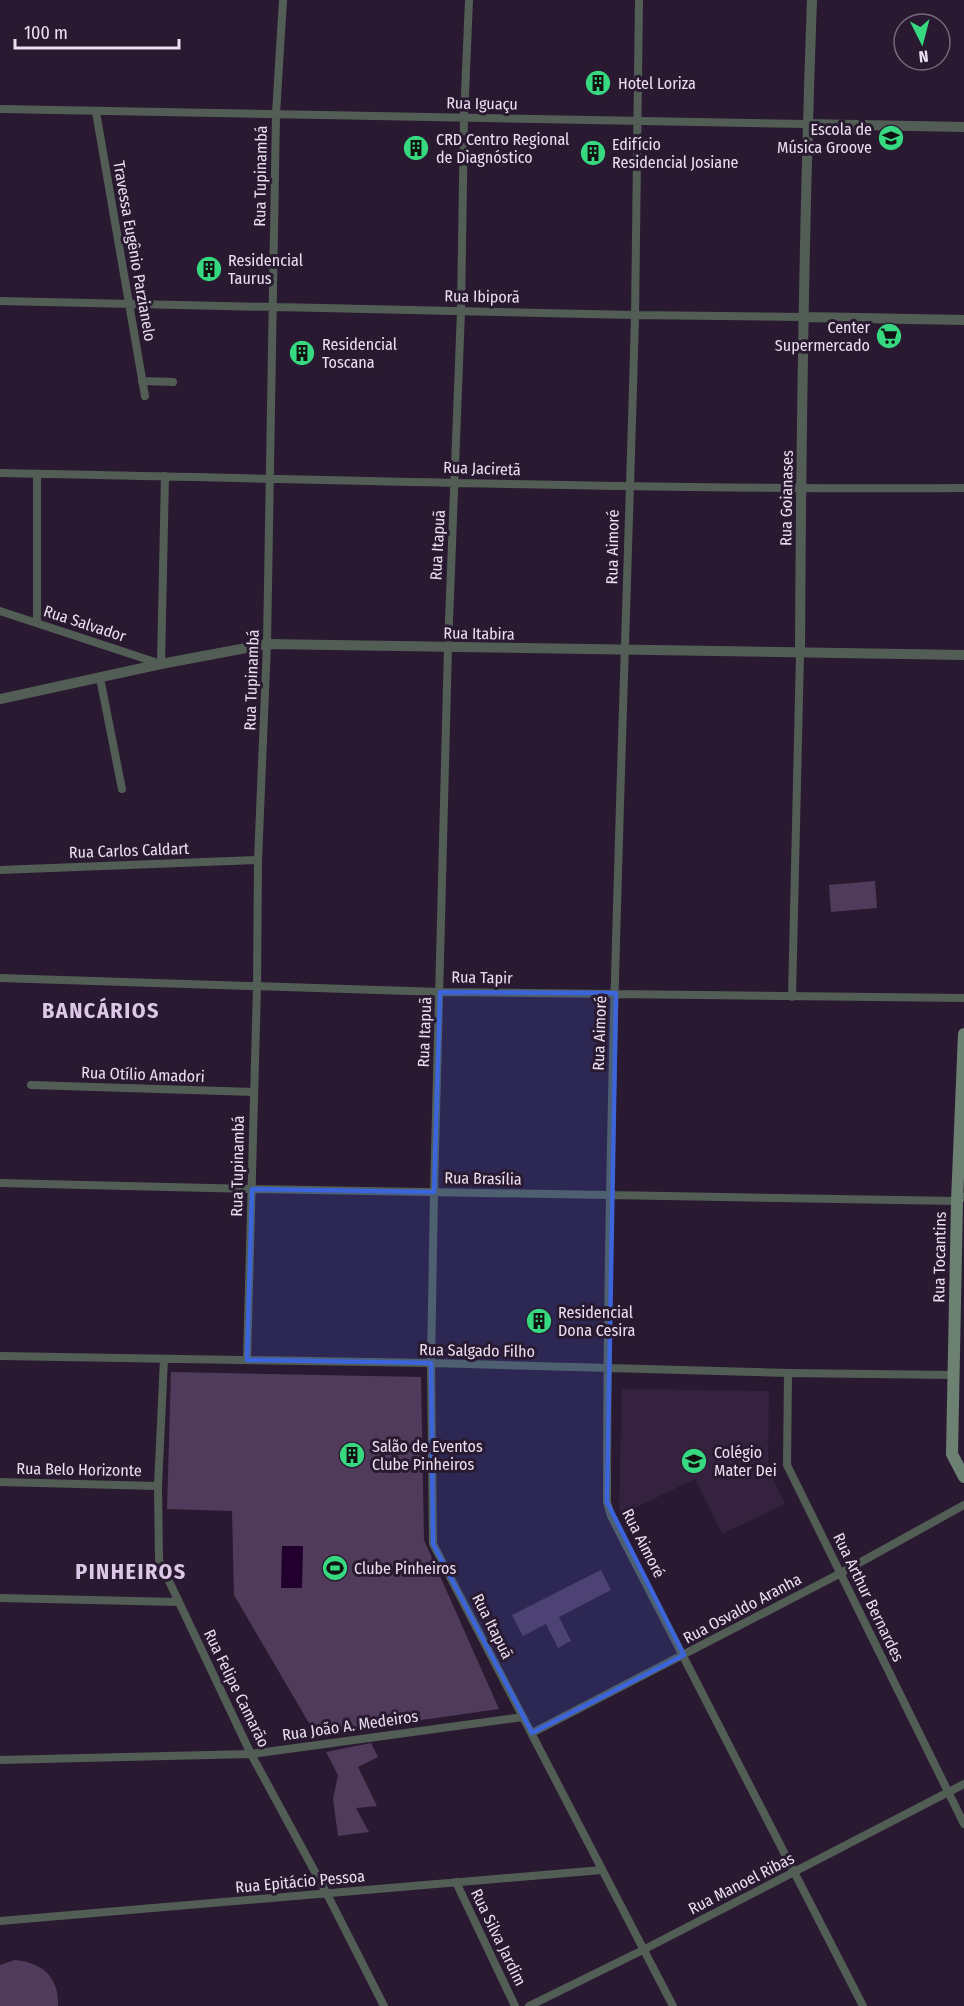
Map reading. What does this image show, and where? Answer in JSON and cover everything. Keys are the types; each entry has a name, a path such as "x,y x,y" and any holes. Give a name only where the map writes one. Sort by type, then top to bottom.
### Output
{"main road":[{"name":"Rua Tocantins","path":"964,1034 952,1454 964,1477"}],"street":[{"name":"Rua Tupinambá","path":"247,1360 258,860 267,644 276,114 282,0"},
{"name":"Rua Itapuã","path":"469,0 464,117 462,310 448,647 434,1192 431,1363 433,1544 673,2006"},
{"name":"Rua Aimoré","path":"639,0 635,315 623,650 616,993 609,1194 608,1502 611,1516 863,2006"},
{"name":"Rua Goianases","path":"792,997 800,654 807,124 812,0"},
{"name":"Rua Iguaçu","path":"0,109 964,127"},
{"name":"Travessa Eugênio Parzianelo","path":"96,112 145,396"},
{"name":"Rua Ibiporã","path":"0,302 964,320"},
{"path":"142,381 173,382"},
{"name":"Rua Jaciretã","path":"0,473 628,487 964,488"},
{"path":"37,474 37,623"},
{"path":"161,664 165,476"},
{"name":"Rua Salvador","path":"0,611 161,664"},
{"name":"Rua Itabira","path":"0,699 267,644 964,655"},
{"path":"100,678 122,789"},
{"name":"Rua Carlos Caldart","path":"0,870 258,860"},
{"name":"Rua Tapir","path":"0,978 440,992 964,998"},
{"name":"Rua Otílio Amadori","path":"32,1085 254,1092"},
{"name":"Rua Brasília","path":"0,1183 960,1199"},
{"name":"Rua Salgado Filho","path":"0,1356 953,1375"},
{"name":"Rua Felipe Camarão","path":"164,1359 158,1486 159,1560 251,1754 327,1894 384,2006"},
{"name":"Rua Arthur Bernardes","path":"788,1373 787,1465 964,1824"},
{"name":"Rua Belo Horizonte","path":"0,1482 158,1486"},
{"name":"Rua Osvaldo Aranha","path":"532,1733 841,1573 964,1505"},
{"path":"0,1598 179,1602"},
{"name":"Rua João A. Medeiros","path":"0,1760 251,1754 523,1717"},
{"name":"Rua Manoel Ribas","path":"529,2006 643,1950 964,1784"},
{"name":"Rua Epitácio Pessoa","path":"0,1921 602,1870"},
{"name":"Rua Silva Jardim","path":"456,1882 515,2006"}],"highlighted area":[{"path":"440,992 616,993 607,1502 684,1655 532,1733 433,1544 431,1363 247,1360 252,1189 434,1192"}],"shaded area":[{"path":"875,881 877,908 831,912 829,885"},
{"name":"Clube Pinheiros","path":"171,1372 421,1377 424,1540 499,1709 316,1735 234,1595 232,1511 167,1509"},
{"name":"Colégio Mater Dei","path":"622,1389 769,1391 768,1468 785,1504 722,1534 695,1479 622,1514 619,1507"},
{"path":"282,1546 303,1546 302,1588 281,1588"},
{"path":"601,1570 611,1590 559,1617 571,1641 558,1648 546,1624 523,1636 512,1615"},
{"path":"371,1743 378,1757 358,1767 377,1806 356,1808 369,1832 338,1836 333,1799 338,1775 326,1752"},
{"path":"15,1960 34,1964 47,1973 56,1987 58,2006 0,2006 0,1965"}],"place":[{"name":"Hotel Loriza","path":"598,83"},
{"name":"Escola de Música Groove","path":"891,138"},
{"name":"CRD Centro Regional de Diagnóstico","path":"416,148"},
{"name":"Edifício Residencial Josiane","path":"593,153"},
{"name":"Residencial Taurus","path":"209,269"},
{"name":"Center Supermercado","path":"889,336"},
{"name":"Residencial Toscana","path":"302,353"},
{"name":"Residencial Dona Cesira","path":"539,1321"},
{"name":"Salão de Eventos Clube Pinheiros","path":"352,1455"},
{"name":"Colégio Mater Dei","path":"694,1461"},
{"name":"Clube Pinheiros","path":"335,1568"}],"district":[{"name":"BANCÁRIOS","path":"101,1010"},
{"name":"PINHEIROS","path":"131,1571"}]}
